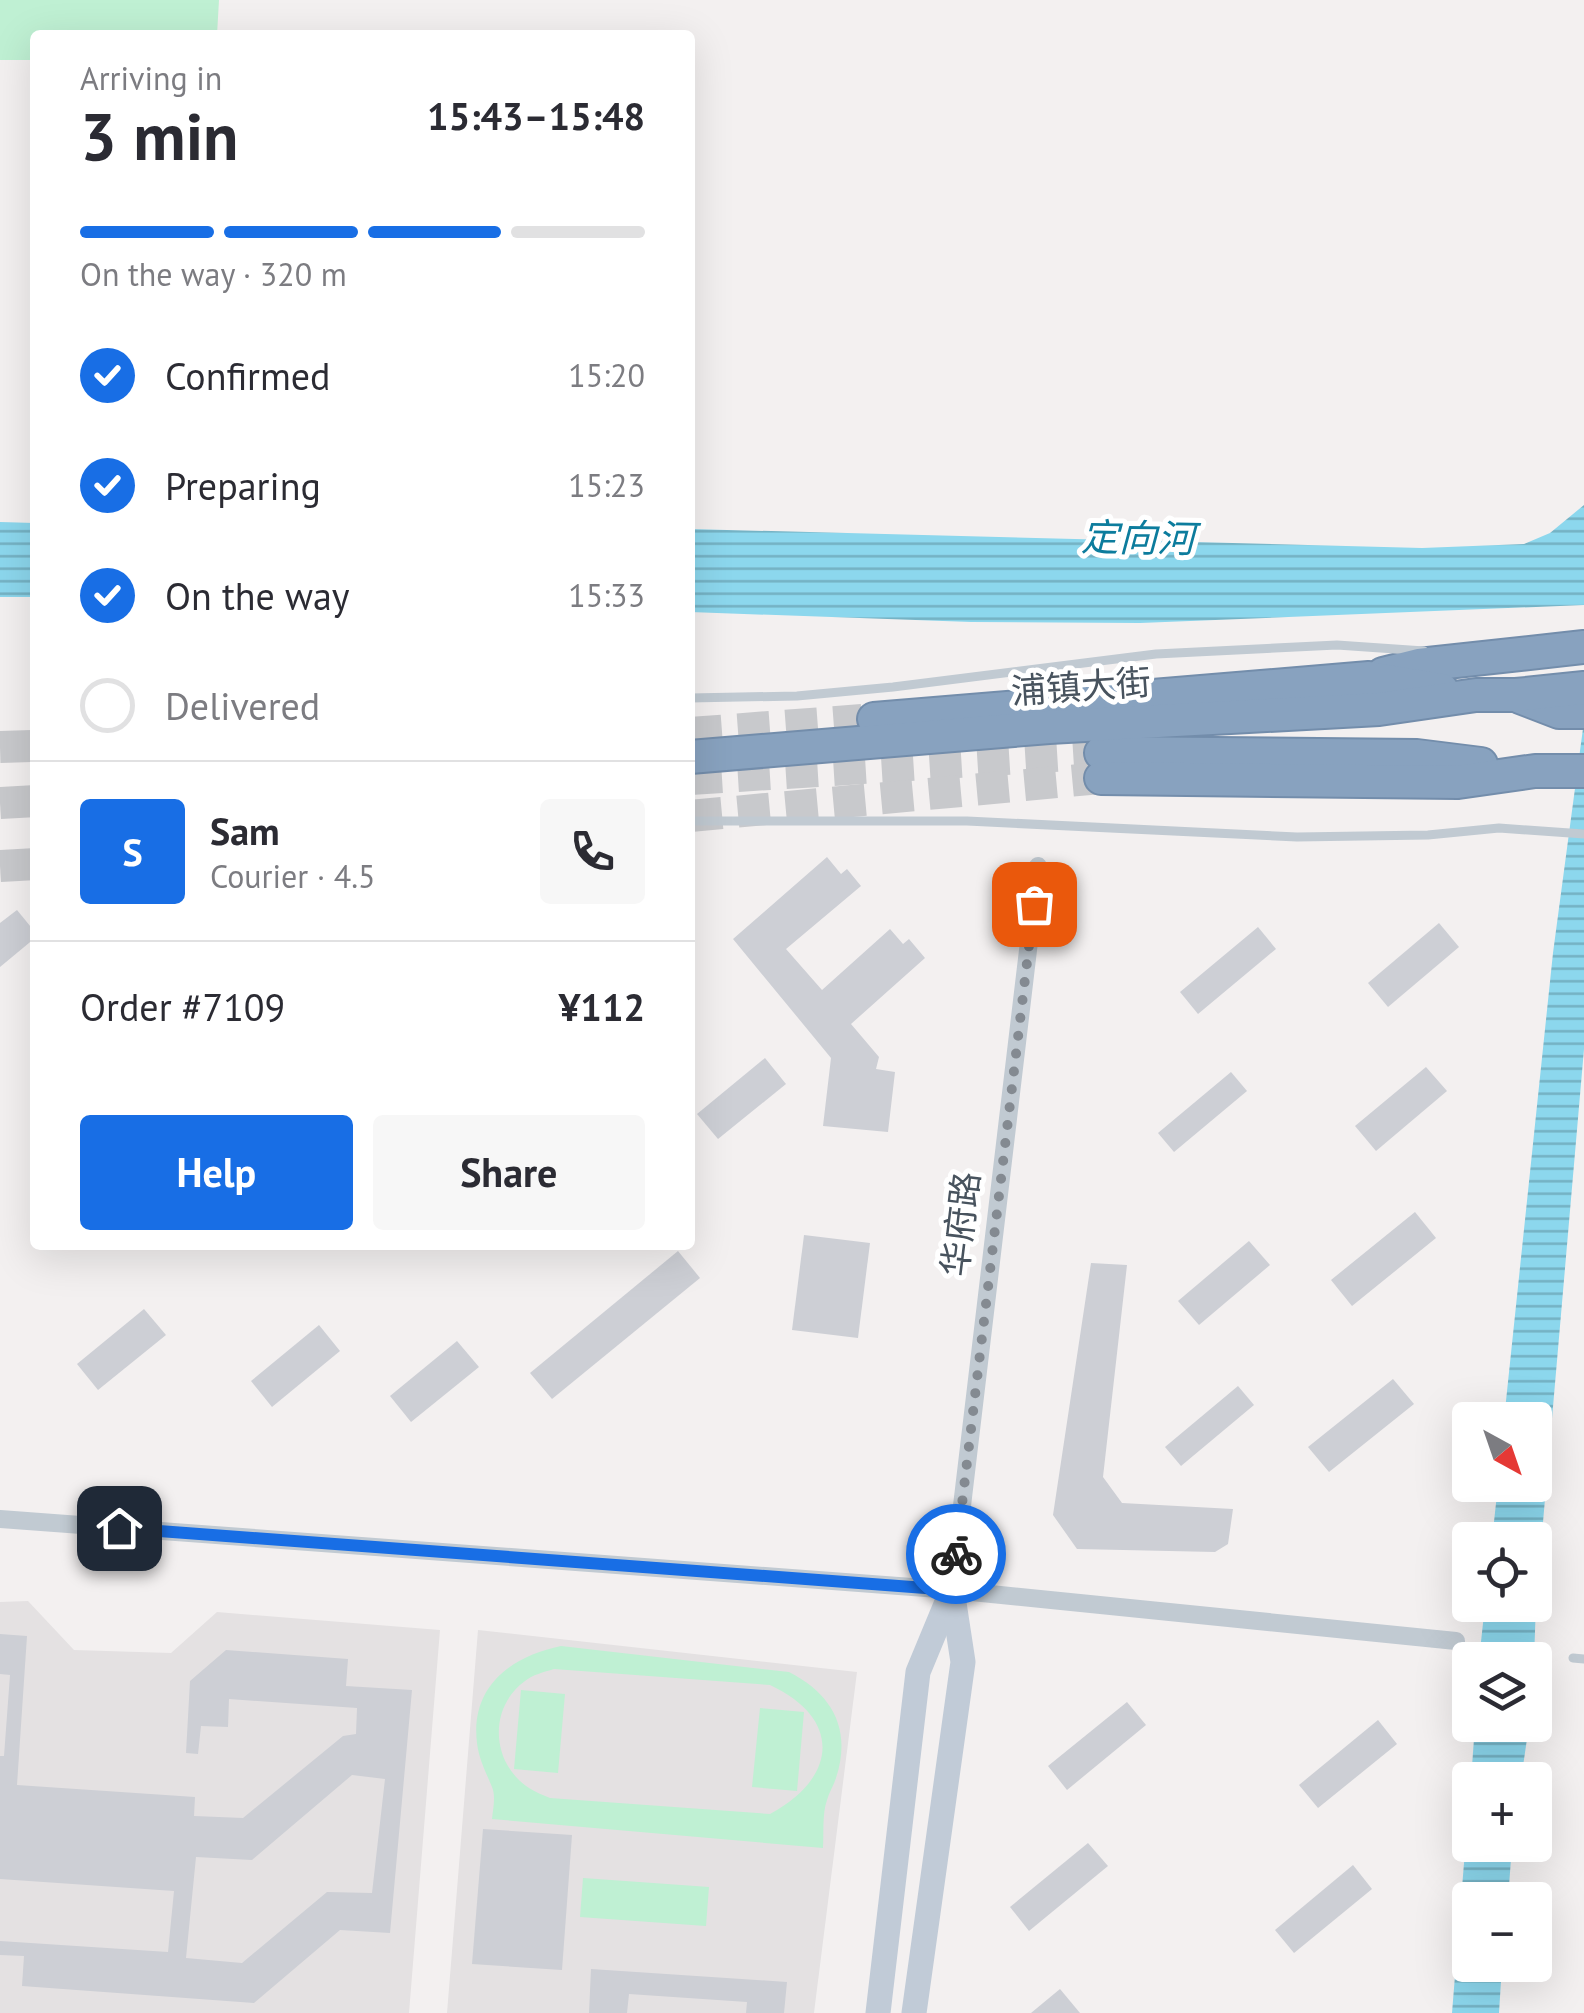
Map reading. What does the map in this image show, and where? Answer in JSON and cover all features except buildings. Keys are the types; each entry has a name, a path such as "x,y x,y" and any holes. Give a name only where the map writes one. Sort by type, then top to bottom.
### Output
{"highway":[{"path":"1369,678 1419,665 1584,647"},
{"name":"浦镇大街","path":"862,720 1369,678 1476,695 1573,700"},
{"name":"浦镇大街","path":"695,756 1049,727 1380,709 1476,695"},
{"path":"1101,765 1458,782 1559,771"}],"street":[{"name":"华府路","path":"914,2013 963,1662 952,1590 1038,866"},
{"path":"0,1519 952,1590 1456,1641"},
{"name":"华府路","path":"878,2013 918,1672 952,1590"}],"lane":[{"path":"695,698 797,696 893,687 1156,654 1337,645 1502,656"},
{"path":"695,822 967,821 1296,836 1428,835 1498,828 1584,834"}],"shaded area":[{"path":"28,1601 74,1650 171,1653 217,1612 440,1630 409,2013 0,2013 0,1602"},
{"path":"478,1630 857,1672 814,2013 447,2013"}],"green space":[{"path":"0,0 219,0 217,30 30,30 30,60 0,60"},
{"path":"561,1646 789,1672 804,1681 835,1715 841,1744 836,1778 825,1805 823,1848 492,1819 493,1791 477,1743 480,1705 498,1677 526,1657","holes":["554,1669 770,1685 810,1714 820,1731 822,1749 819,1766 809,1783 770,1814 550,1798 516,1777 501,1750 500,1720 513,1692 531,1677"]},
{"path":"521,1690 565,1694 558,1773 514,1769"},
{"path":"760,1708 804,1712 797,1791 752,1787"},
{"path":"583,1878 709,1887 706,1926 580,1917"}],"water":[{"path":"1584,505 1584,605 1140,623 971,622 695,612 695,529 1422,548 1524,544 1550,533"},
{"path":"0,522 30,523 30,597 0,597"},
{"path":"1584,721 1584,1049 1552,1418 1552,1402 1506,1402 1553,953"},
{"path":"1496,1502 1545,1502 1543,1522 1494,1522"},
{"path":"1483,1622 1535,1622 1535,1642 1481,1642"},
{"path":"1474,1742 1527,1742 1524,1762 1472,1762"},
{"path":"1464,1862 1511,1862 1509,1882 1462,1882"},
{"path":"1454,1982 1501,1982 1499,2013 1452,2013"}],"tunnel":[{"path":"695,733 862,720"},
{"path":"0,747 30,746"},
{"path":"695,779 1101,753"},
{"path":"695,816 1101,778"},
{"path":"0,803 30,801"},
{"path":"0,866 30,864"}],"way so far":[{"path":"956,1554 1034,904"}],"route":[{"path":"119,1528 952,1590 956,1554"}],"water label":[{"name":"定向河","path":"1138,537"}]}
